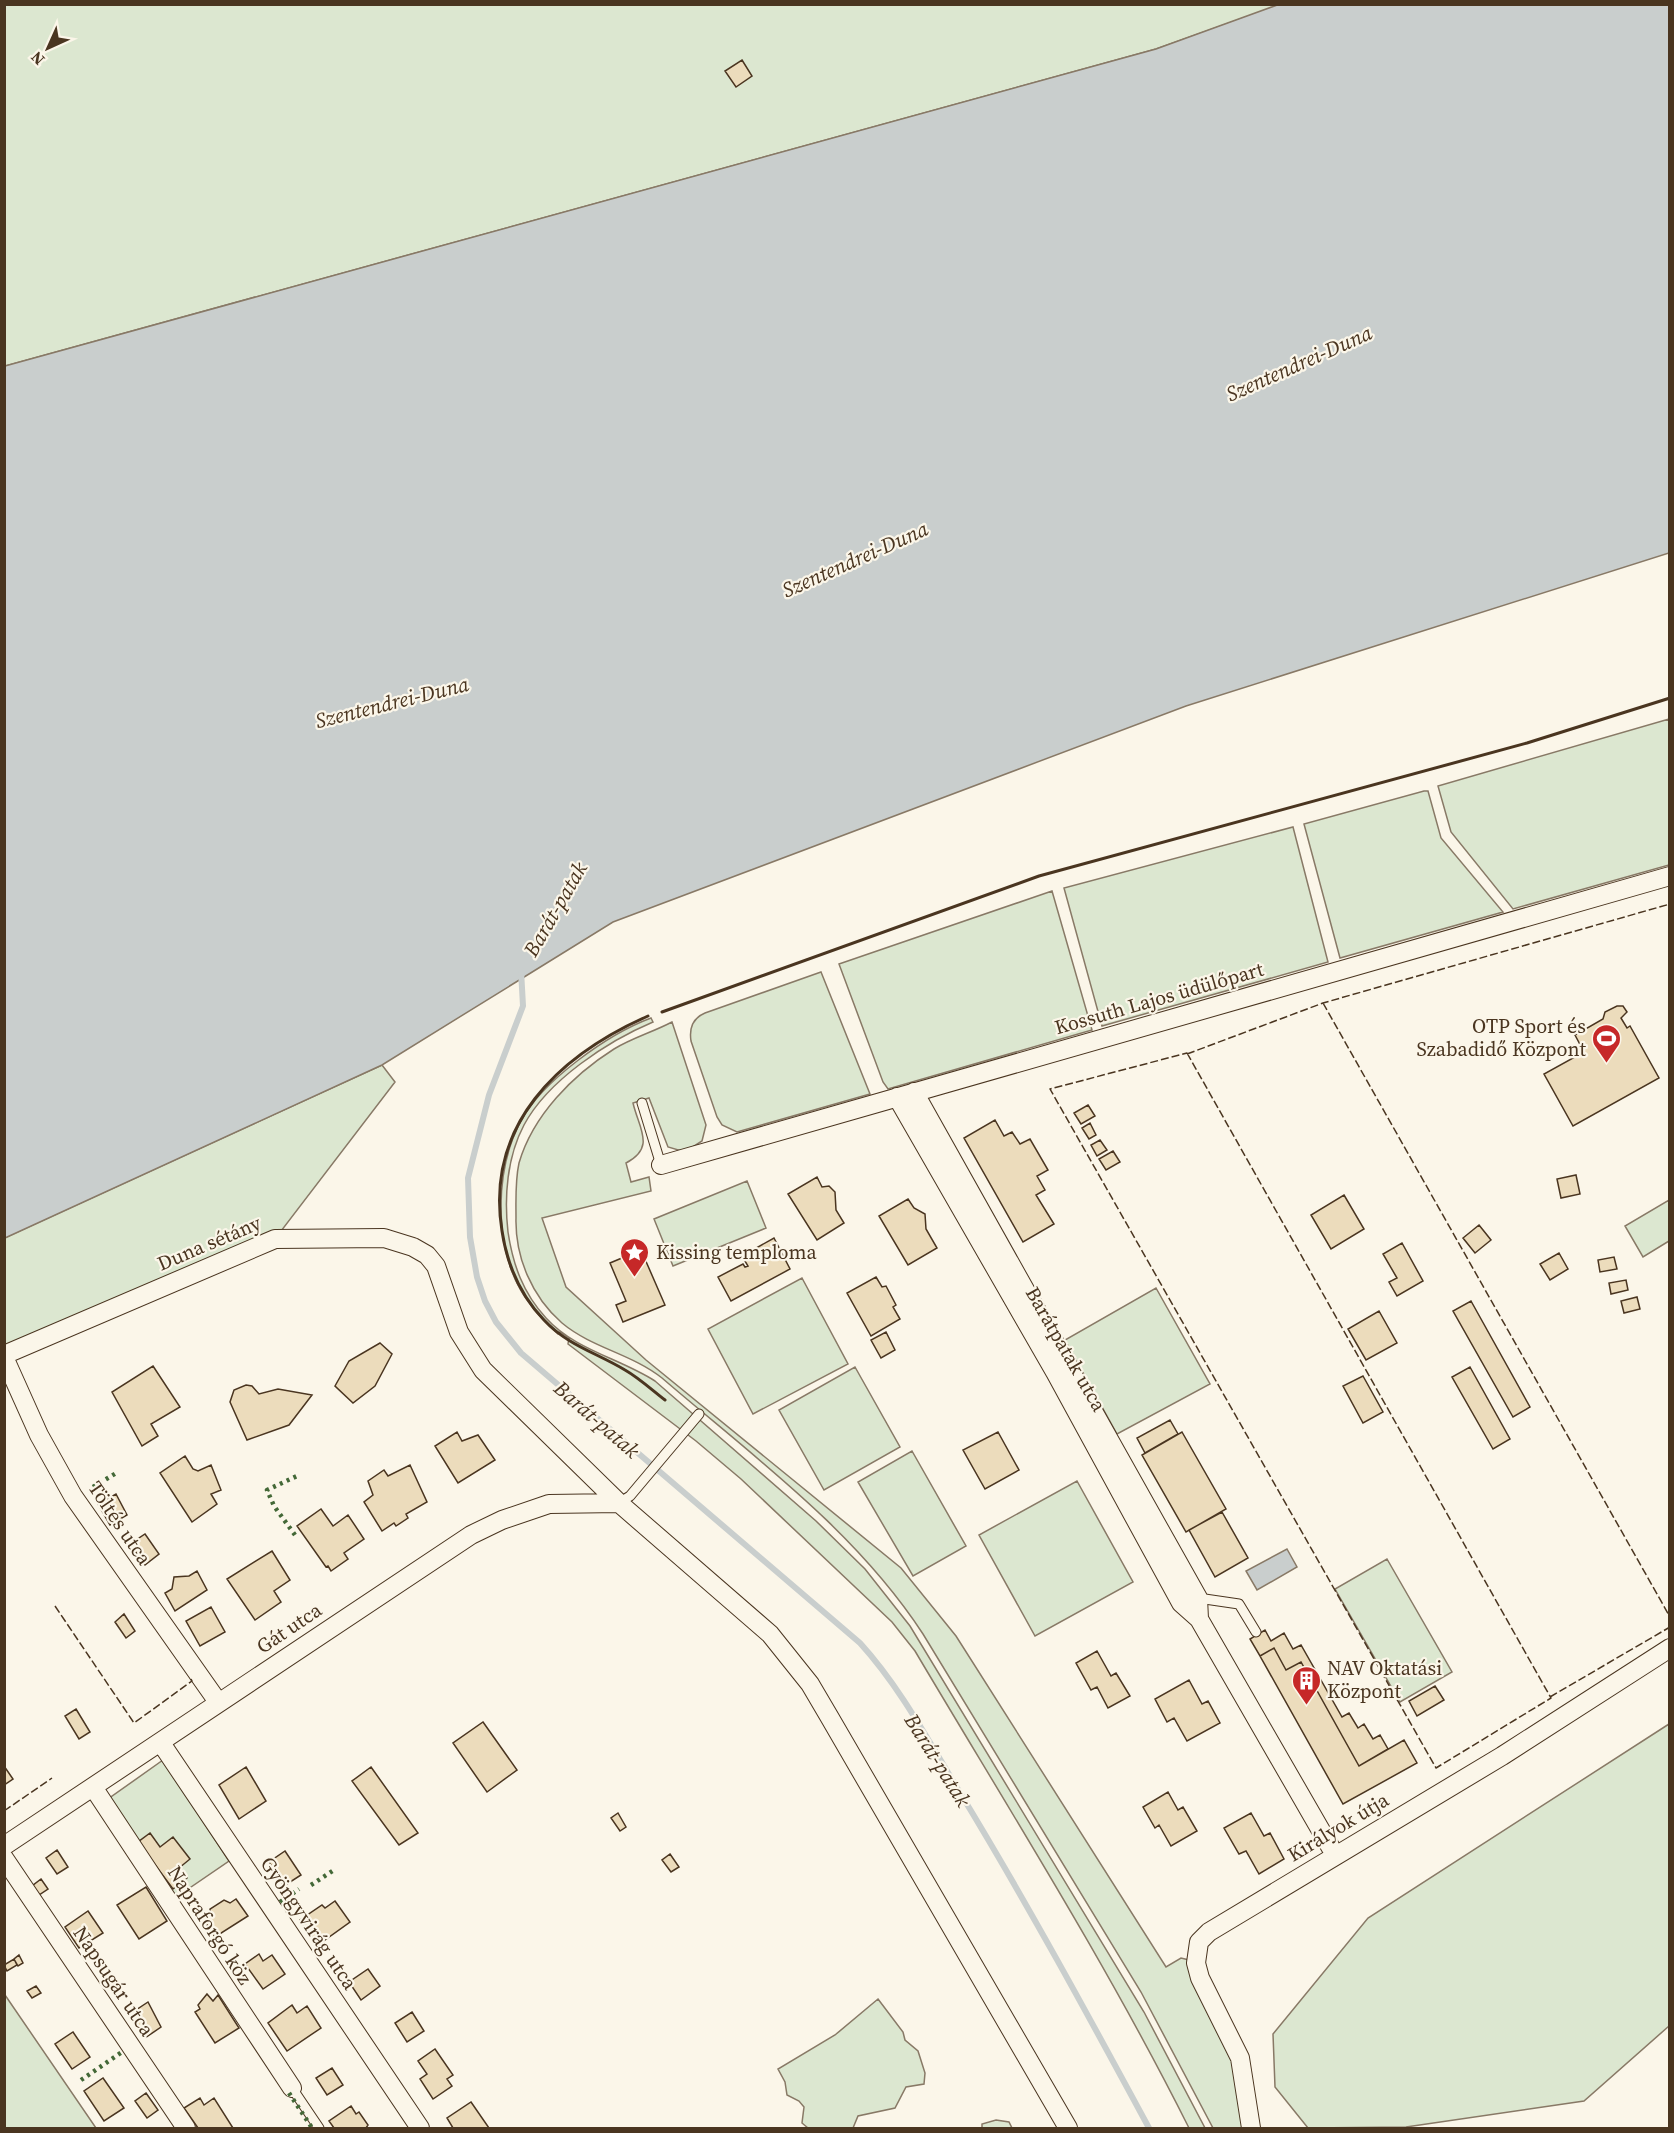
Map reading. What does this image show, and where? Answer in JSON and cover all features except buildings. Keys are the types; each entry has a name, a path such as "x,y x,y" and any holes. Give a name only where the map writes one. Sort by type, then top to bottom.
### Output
{"street":[{"name":"Kossuth Lajos üdülőpart","path":"661,1165 1670,876"},
{"name":"Barátpatak utca","path":"905,1094 1198,1598 1199,1619"},
{"name":"Barátpatak utca","path":"977,1221 1055,1372 1181,1603 1199,1619 1335,1855"},
{"name":"Duna sétány","path":"4,1356 275,1239 384,1238 413,1247 427,1255 436,1266 459,1332 483,1370 619,1503"},
{"name":"Töltés utca","path":"4,1356 39,1435 73,1496 218,1702"},
{"name":"Gát utca","path":"4,1846 471,1535 502,1520 549,1504 619,1503"},
{"path":"619,1503 770,1634 810,1684 1068,2128"},
{"name":"Királyok útja","path":"1251,2128 1240,2058 1198,1971 1196,1963 1199,1942 1209,1932 1502,1756 1670,1648"},
{"name":"Gyöngyvirág utca","path":"161,1743 420,2128"},
{"name":"Napraforgó köz","path":"93,1787 292,2088"},
{"name":"Napsugár utca","path":"4,1858 186,2128"}],"lane":[{"path":"642,1103 661,1165"},
{"path":"619,1503 630,1496 699,1414"},
{"path":"1198,1598 1239,1604 1256,1632"},
{"path":"292,2088 320,2128"}],"green space":[{"path":"4,5 1280,5 1156,49 5,366"},
{"path":"1669,719 1669,865 1513,909 1451,832 1438,786"},
{"path":"1428,791 1441,838 1503,912 1340,958 1304,824"},
{"path":"1293,827 1328,962 1102,1026 1064,888"},
{"path":"1052,891 1092,1030 888,1089 883,1082 839,964"},
{"path":"821,972 870,1094 737,1132 722,1125 717,1117 691,1041 691,1028 695,1021 705,1013"},
{"path":"651,1018 653,1022 599,1051 563,1078 535,1108 518,1137 510,1164 506,1205 510,1244 525,1289 546,1318 570,1338 655,1381 816,1521 865,1569 910,1626 1144,2012 1205,2128 1189,2128 1125,2006 1056,1887 915,1651 892,1622 741,1479 696,1441 568,1344 569,1338 560,1332 558,1334 547,1324 520,1289 506,1250 501,1205 506,1161 521,1121 544,1090 560,1075 616,1035"},
{"path":"672,1022 706,1125 702,1141 685,1152 668,1147 649,1098 633,1103 643,1144 641,1151 626,1163 631,1182 649,1177 651,1191 542,1218 566,1287 646,1360 901,1568 956,1636 1166,1967 1181,1958 1189,1960 1233,2052 1247,2128 1213,2128 1141,1992 923,1634 867,1562 802,1497 662,1378 638,1363 574,1332 551,1313 534,1289 522,1262 516,1233 517,1177 525,1145 544,1113 584,1071 621,1045"},
{"path":"382,1065 395,1082 275,1239 5,1355 4,1238"},
{"path":"747,1181 766,1228 673,1266 654,1219"},
{"path":"1669,1200 1669,1241 1643,1257 1625,1226"},
{"path":"802,1278 848,1364 753,1414 708,1329"},
{"path":"1156,1288 1210,1384 1117,1434 1065,1340"},
{"path":"855,1367 900,1447 824,1490 779,1410"},
{"path":"912,1451 966,1546 913,1576 858,1482"},
{"path":"1077,1481 1133,1582 1035,1636 979,1535"},
{"path":"1387,1559 1452,1672 1400,1702 1335,1589"},
{"path":"1669,1724 1669,2026 1584,2101 1406,2127 1308,2128 1275,2087 1273,2034 1368,1918"},
{"path":"163,1760 229,1861 172,1900 108,1799"},
{"path":"5,1995 96,2128 5,2128"},
{"path":"878,1999 903,2032 905,2040 918,2051 925,2073 924,2084 906,2087 895,2108 858,2116 853,2128 808,2128 802,2123 804,2107 799,2101 787,2095 785,2082 778,2069 835,2035"},
{"path":"996,2120 1009,2122 1012,2128 982,2128 982,2124"}],"water":[{"name":"Szentendrei-Duna","path":"1280,4 1669,5 1669,553 1186,706 613,922 382,1065 5,1238 5,366 1156,49"},
{"path":"1287,1549 1297,1567 1257,1590 1246,1571"}],"waterway":[{"name":"Barát-patak","path":"521,970 523,1006 489,1095 468,1178 470,1237 477,1277 485,1301 496,1322 521,1353 860,1643 874,1660 913,1714 984,1832 1149,2128"}],"hedge":[{"path":"93,1487 118,1472"},
{"path":"295,1535 274,1506 267,1490 297,1476"},
{"path":"311,1885 334,1870"},
{"path":"280,1902 299,1889"},
{"path":"81,2080 122,2052"},
{"path":"289,2093 312,2128"}],"fence":[{"path":"1187,1054 1323,1003 1670,904"},
{"path":"1323,1003 1670,1617"},
{"path":"1187,1053 1551,1698 1436,1768 1050,1089 1187,1053"},
{"path":"55,1606 134,1723 192,1681 191,1679"},
{"path":"1550,1697 1670,1627"},
{"path":"4,1811 52,1778"}],"wall":[{"path":"662,1012 1039,876 1527,743 1670,698"},
{"path":"648,1016 615,1032 585,1052 558,1074 535,1099 517,1127 505,1158 500,1193 502,1231 507,1255 528,1301 562,1336 630,1373 665,1400"}],"place":[{"name":"OTP Sport és Szabadidő Központ","path":"1607,1064"},
{"name":"Kissing temploma","path":"635,1278"},
{"name":"NAV Oktatási Központ","path":"1306,1706"}]}
